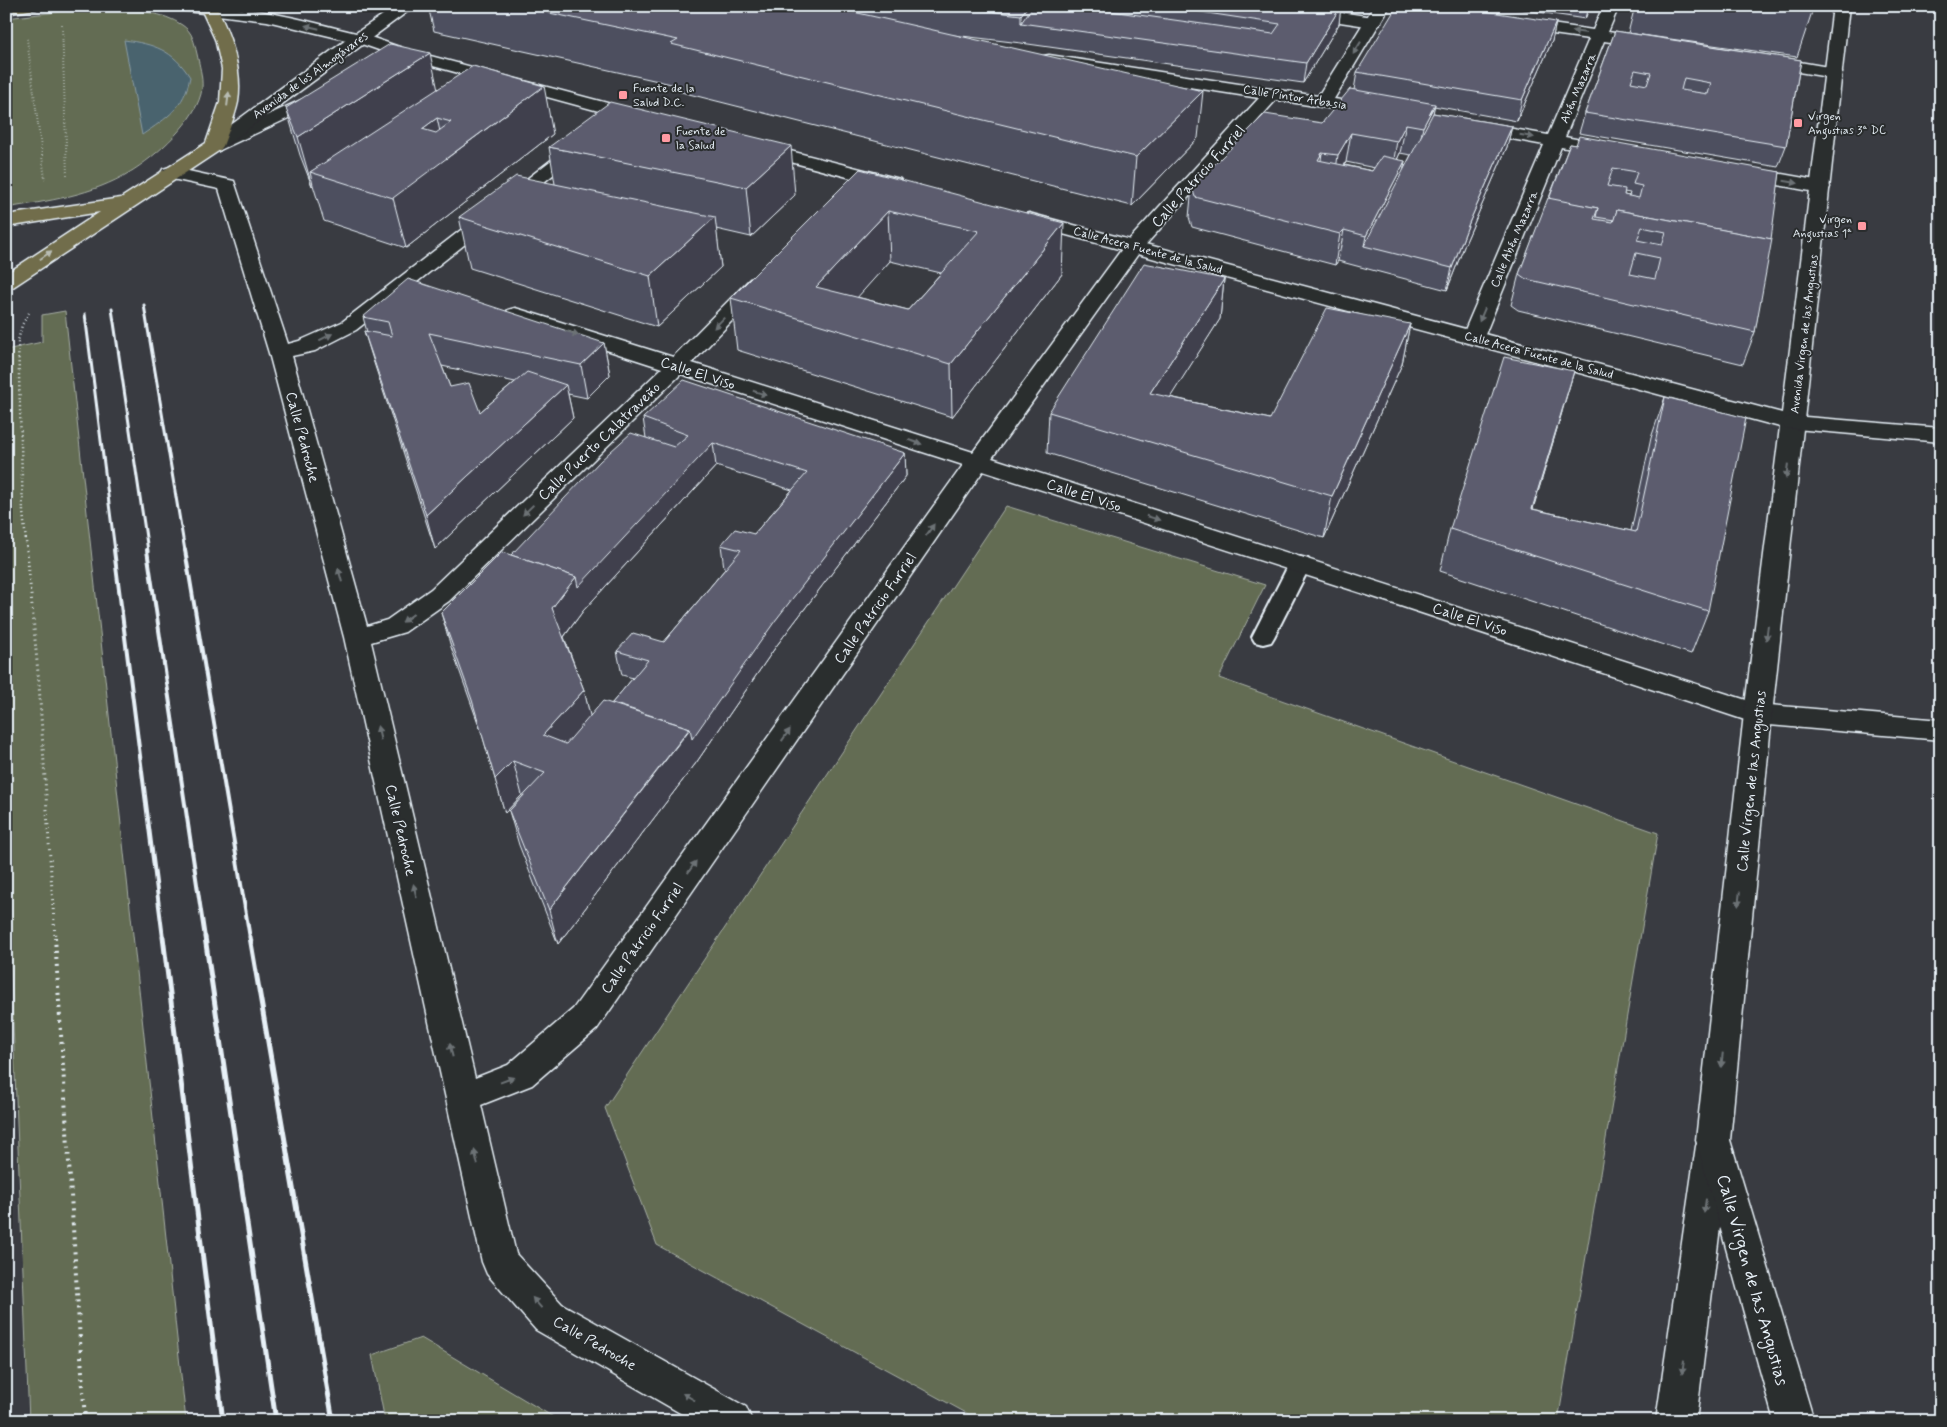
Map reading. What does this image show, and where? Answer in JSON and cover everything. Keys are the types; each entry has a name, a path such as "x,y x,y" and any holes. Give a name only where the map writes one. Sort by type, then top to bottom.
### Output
{"main road":[{"path":"6,9 30,6"},
{"path":"6,283 127,201 214,146 229,102 230,69 223,39 209,8 177,6"},
{"path":"6,221 127,201"}],"street":[{"name":"Avenida de los Almogávares","path":"214,146 359,38 407,6"},
{"path":"1268,6 1373,22"},
{"path":"1324,101 1382,6"},
{"path":"1600,35 1611,6"},
{"name":"Avenida Virgen de las Angustias","path":"1793,423 1842,6"},
{"path":"209,8 267,16 359,38 402,53 487,76 608,125 652,120"},
{"path":"267,16 301,8"},
{"path":"1500,21 1668,46"},
{"name":"Abén Mazarra","path":"1556,141 1600,35"},
{"name":"Calle Pintor Arbasia","path":"1029,57 1273,93 1392,113"},
{"path":"1746,58 1834,73"},
{"path":"422,75 487,76"},
{"path":"214,146 333,90"},
{"name":"Calle Patricio Furriel","path":"462,1097 520,1075 585,1020 978,461 1134,246 1273,93"},
{"path":"1459,124 1634,155"},
{"path":"280,353 307,346 349,326 608,125"},
{"name":"Calle Abén Mazarra","path":"1473,337 1556,141"},
{"path":"739,143 857,182 912,188"},
{"path":"1723,170 1822,187"},
{"name":"Calle Pedroche","path":"170,173 227,185 280,353 357,637 500,1262 549,1317 732,1421"},
{"name":"Calle Acera Fuente de la Salud","path":"1008,213 1793,423 1941,435"},
{"name":"Calle Puerto Calatraveño","path":"357,637 396,626 440,595 676,366 774,267"},
{"path":"409,280 437,289"},
{"name":"Calle El Viso","path":"492,307 1300,564 1758,714 1941,730"},
{"name":"Calle Virgen de las Angustias","path":"1676,1421 1714,1140 1758,714 1793,423"},
{"name":"Calle Virgen de las Angustias","path":"1714,1140 1794,1421"}],"lane":[{"path":"1263,637 1300,564"}],"path":[{"path":"45,188 67,185 62,15"},
{"path":"26,38 44,161 47,214"},
{"path":"32,308 22,325 18,341 23,512 39,684 85,1421"}],"green space":[{"path":"116,8 142,11 167,17 189,31 195,45 202,79 199,100 193,112 163,147 140,165 116,180 86,192 6,208 6,18 73,10"},
{"path":"65,311 186,1421 29,1421 6,849 6,350 42,342 42,315"},
{"path":"1006,506 1265,585 1219,678 1658,833 1558,1421 981,1421 657,1245 605,1108"},
{"path":"421,1338 560,1421 385,1421 372,1355"}],"water":[{"path":"124,40 154,46 170,54 190,77 184,97 179,104 167,117 142,135"}],"building":[{"path":"516,6 827,6 1203,91 1136,157 671,44 678,40"},
{"path":"946,6 1028,6 1021,15"},
{"path":"1033,6 1075,6 1273,34 1280,24 1161,6 1341,6 1306,63 1021,23"},
{"path":"1397,6 1452,6 1556,22 1522,100 1357,72"},
{"path":"1773,6 1813,6 1812,12"},
{"path":"1615,31 1801,60 1786,146 1585,113","holes":["1635,70 1651,73 1647,85 1631,82","1684,78 1711,83 1708,94 1681,90"]},
{"path":"390,44 430,53 298,137 286,108"},
{"path":"473,66 544,86 393,198 310,172","holes":["437,118 451,122 436,133 422,129"]},
{"path":"1350,89 1435,104 1423,127 1406,124 1397,141 1351,133 1338,155 1322,153 1318,160 1372,171 1382,156 1405,161 1366,236 1344,230 1340,234 1195,197 1192,187 1265,114 1322,123"},
{"path":"610,102 791,146 746,187 549,147"},
{"path":"1433,113 1512,126 1469,223 1452,268 1364,246"},
{"path":"1579,136 1780,172 1771,239 1617,210 1614,220 1596,217 1598,208 1549,199 1570,144 1576,145","holes":["1613,168 1637,172 1633,184 1642,186 1639,198 1624,195 1625,189 1607,186"]},
{"path":"860,169 1064,223 951,364 731,298","holes":["888,211 979,231 908,310 816,287"]},
{"path":"516,176 715,217 650,276 459,217"},
{"path":"1548,198 1598,208 1594,219 1613,222 1617,210 1772,239 1755,332 1526,279 1519,274","holes":["1642,227 1666,232 1662,245 1637,240","1636,253 1660,258 1655,279 1630,274"]},
{"path":"1144,263 1224,279 1150,393 1270,419 1327,308 1410,324 1332,496 1049,412"},
{"path":"408,279 604,343 581,365 429,333 450,387 469,383 480,412 527,372 566,385 426,515 364,331 392,336 388,322 363,317"},
{"path":"1504,357 1574,371 1532,509 1636,532 1665,397 1746,418 1708,611 1450,529"},
{"path":"684,380 905,453 775,621 692,739 690,728 612,703 648,660 617,651 633,633 664,642 741,550 721,545 735,529 754,534 807,473 713,443 578,587 576,577 511,555 600,461 631,433 674,447 688,435 643,418"},
{"path":"502,552 576,577 552,608 584,690 543,735 566,744 603,701 690,728 549,910 509,811 545,773 513,761 495,779 472,700 441,613"}],"railway":[{"path":"144,305 185,551"},
{"path":"112,309 148,551"},
{"path":"85,314 115,551"},
{"path":"114,550 163,938"},
{"path":"147,550 205,938"},
{"path":"185,550 250,938"},
{"path":"163,937 223,1421"},
{"path":"205,937 276,1421"},
{"path":"250,937 333,1421"}],"place":[{"name":"Fuente de la Salud D.C.","path":"623,95"},
{"name":"Virgen Angustias 3ª DC","path":"1798,123"},
{"name":"Fuente de la Salud","path":"666,138"},
{"name":"Virgen Angustias 1ª","path":"1862,226"}]}
